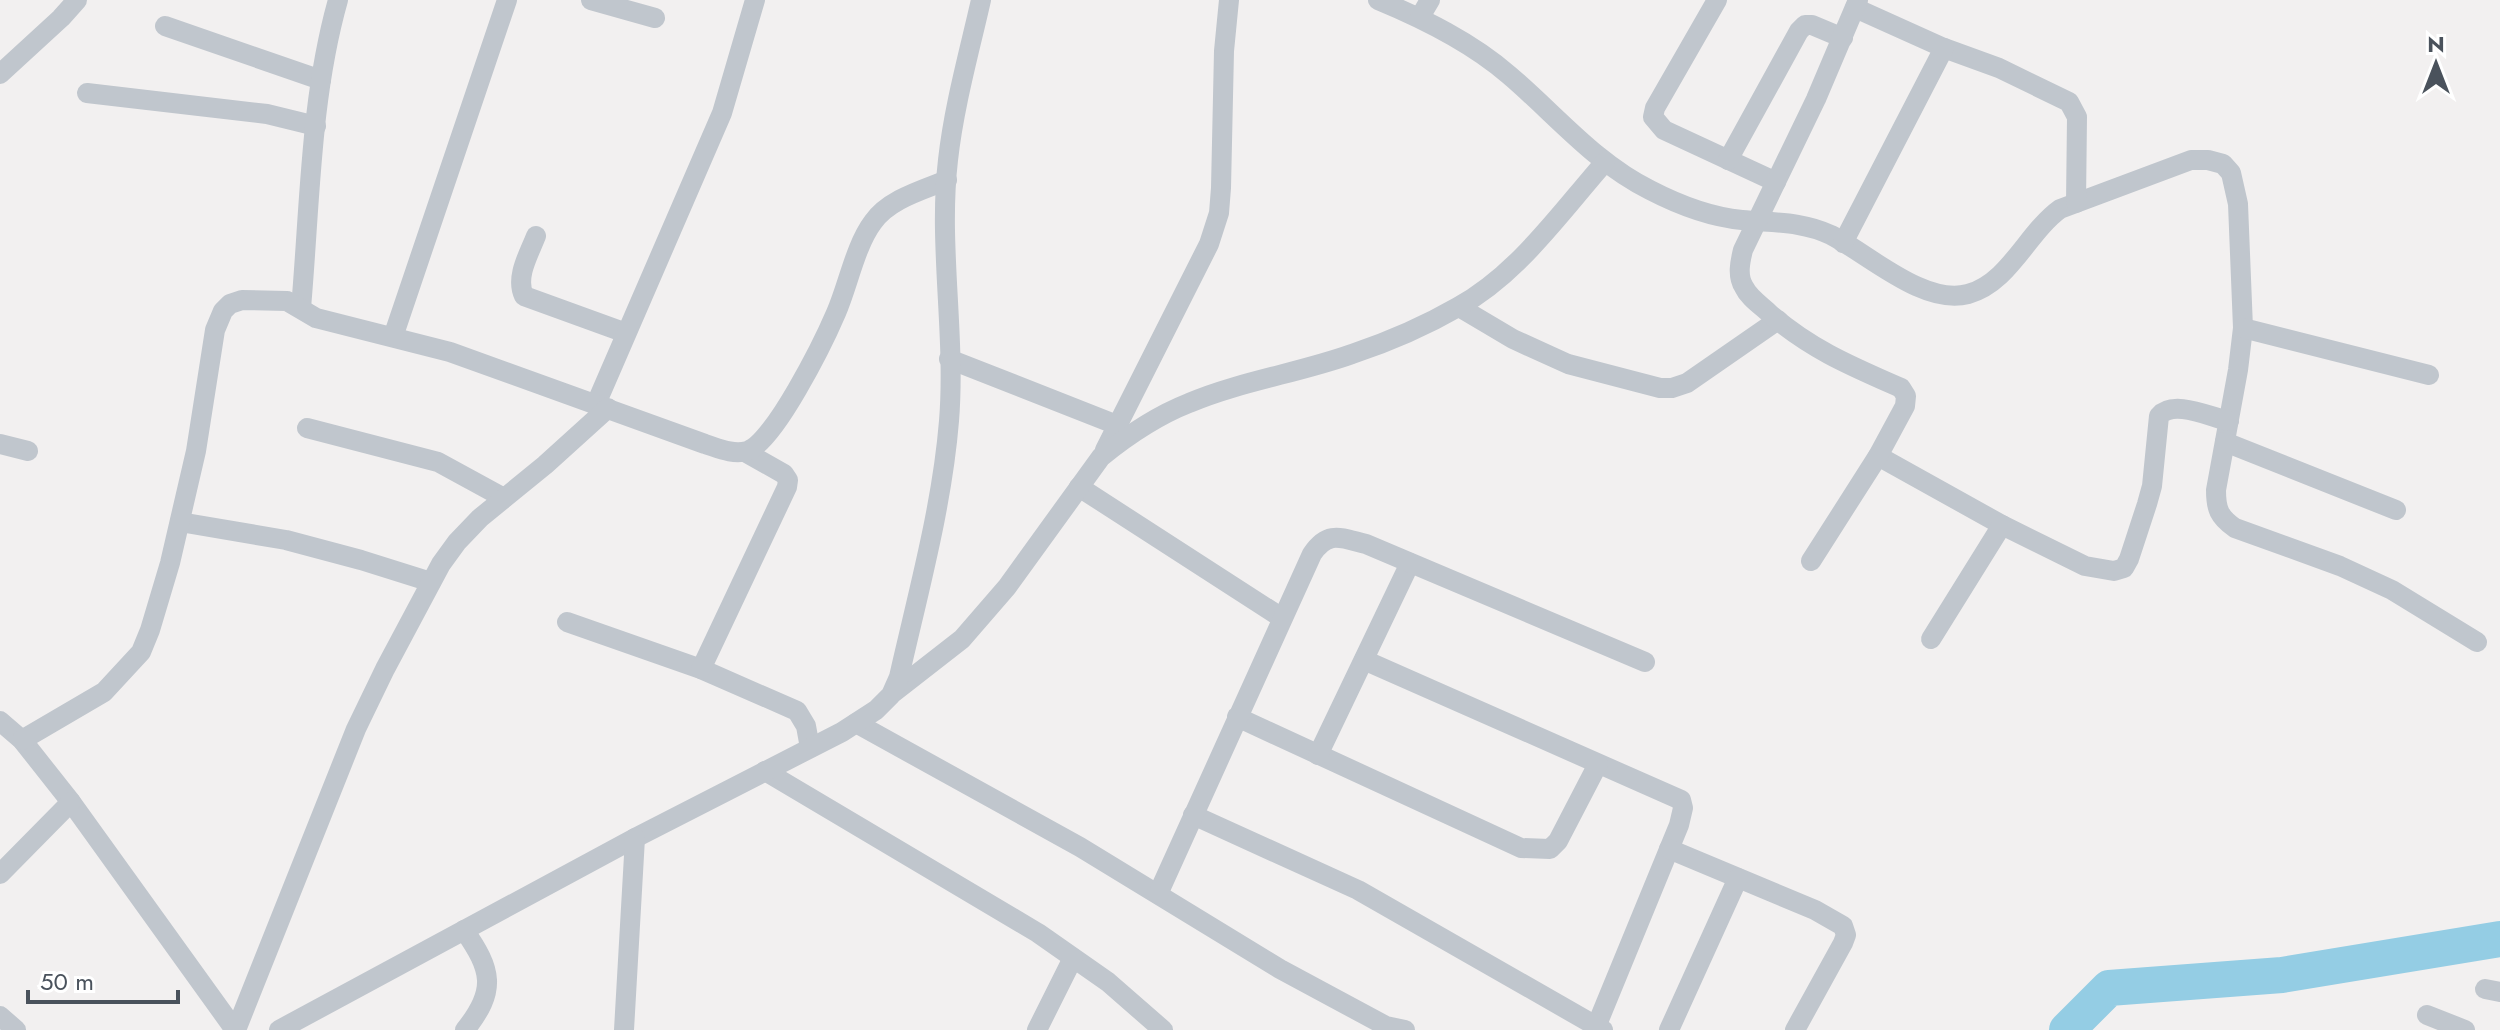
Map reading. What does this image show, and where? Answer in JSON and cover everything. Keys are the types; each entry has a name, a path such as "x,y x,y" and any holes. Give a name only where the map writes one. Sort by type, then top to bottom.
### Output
{"street":[{"path":"0,74 77,0"},
{"path":"301,308 321,80 326,42 338,0"},
{"path":"393,337 507,0"},
{"path":"236,1030 356,729 431,582 457,542 480,518 602,406 626,333 722,113 755,0"},
{"path":"891,695 899,677 943,468 949,419 948,161 981,0"},
{"path":"279,1030 856,723 962,639 1007,587 1101,457 1209,244 1219,213 1224,51 1229,0"},
{"path":"1378,0 1425,9 1507,72 1605,162 1652,191 1698,210 1740,220 1803,225 1843,243 1921,288 1945,295 1964,295 1983,289 2005,270 2045,220 2060,209 2191,160 2223,164 2231,173 2238,204 2243,328 2216,490 2216,507 2221,519 2235,528 2340,566 2392,590 2477,642"},
{"path":"1717,0 1655,108 1653,117 1664,130 1776,182"},
{"path":"600,1 655,18"},
{"path":"1811,561 1878,456 1905,406 1906,396 1901,388 1830,357 1800,339 1743,286 1739,268 1743,250 1857,4 1944,48 1999,68 2069,102 2077,117 2076,203"},
{"path":"1728,160 1799,31 1805,25 1812,25 1843,38"},
{"path":"165,26 321,80"},
{"path":"1843,243 1944,48"},
{"path":"87,93 267,114 316,126"},
{"path":"1101,457 1147,423 1190,402 1351,355 1459,307 1494,284 1605,162"},
{"path":"22,740 104,692 141,652 158,606 180,522 196,451 215,330 223,311 230,304 242,300 287,301 316,318 450,352 705,444 730,452 745,452 757,447 769,434 798,388 836,313 873,221 885,209 909,195 947,180"},
{"path":"536,236 521,276 520,288 524,296 626,333"},
{"path":"1459,307 1513,339 1568,364 1660,388 1687,383 1778,320"},
{"path":"2243,328 2429,375"},
{"path":"949,359 1117,425"},
{"path":"1878,456 2002,525 2085,566 2114,571 2124,568 2152,486 2159,416 2164,410 2174,408 2229,421"},
{"path":"307,428 438,462 504,498"},
{"path":"2225,442 2396,510"},
{"path":"0,444 28,451"},
{"path":"701,669 787,487 788,480 784,474 745,452"},
{"path":"1079,487 1282,618"},
{"path":"180,522 286,540 431,582"},
{"path":"1931,639 2002,525"},
{"path":"1158,894 1312,554 1328,538 1366,544 1645,662"},
{"path":"1318,755 1410,563"},
{"path":"567,622 701,669 797,711 806,726 810,748"},
{"path":"1193,815 1358,890 1600,1028 1669,849 1683,808 1681,800 1364,660"},
{"path":"1237,717 1521,848 1550,849 1558,841 1598,764"},
{"path":"0,721 22,740 71,802 236,1030"},
{"path":"856,723 1080,847 1280,969 1386,1026 1405,1030"},
{"path":"765,771 1038,933 1108,982 1163,1030"},
{"path":"0,874 71,802"},
{"path":"624,1030 635,838"},
{"path":"1669,849 1815,910 1843,926 1846,935 1843,943 1795,1030"},
{"path":"1669,1030 1738,878"},
{"path":"464,930 480,953 488,977 485,1001 465,1030"},
{"path":"1037,1030 1073,958"},
{"path":"2427,1015 2465,1030"},
{"path":"0,1016 16,1030"}],"waterway":[{"path":"2067,1030 2109,988 2282,975 2500,939"}]}
